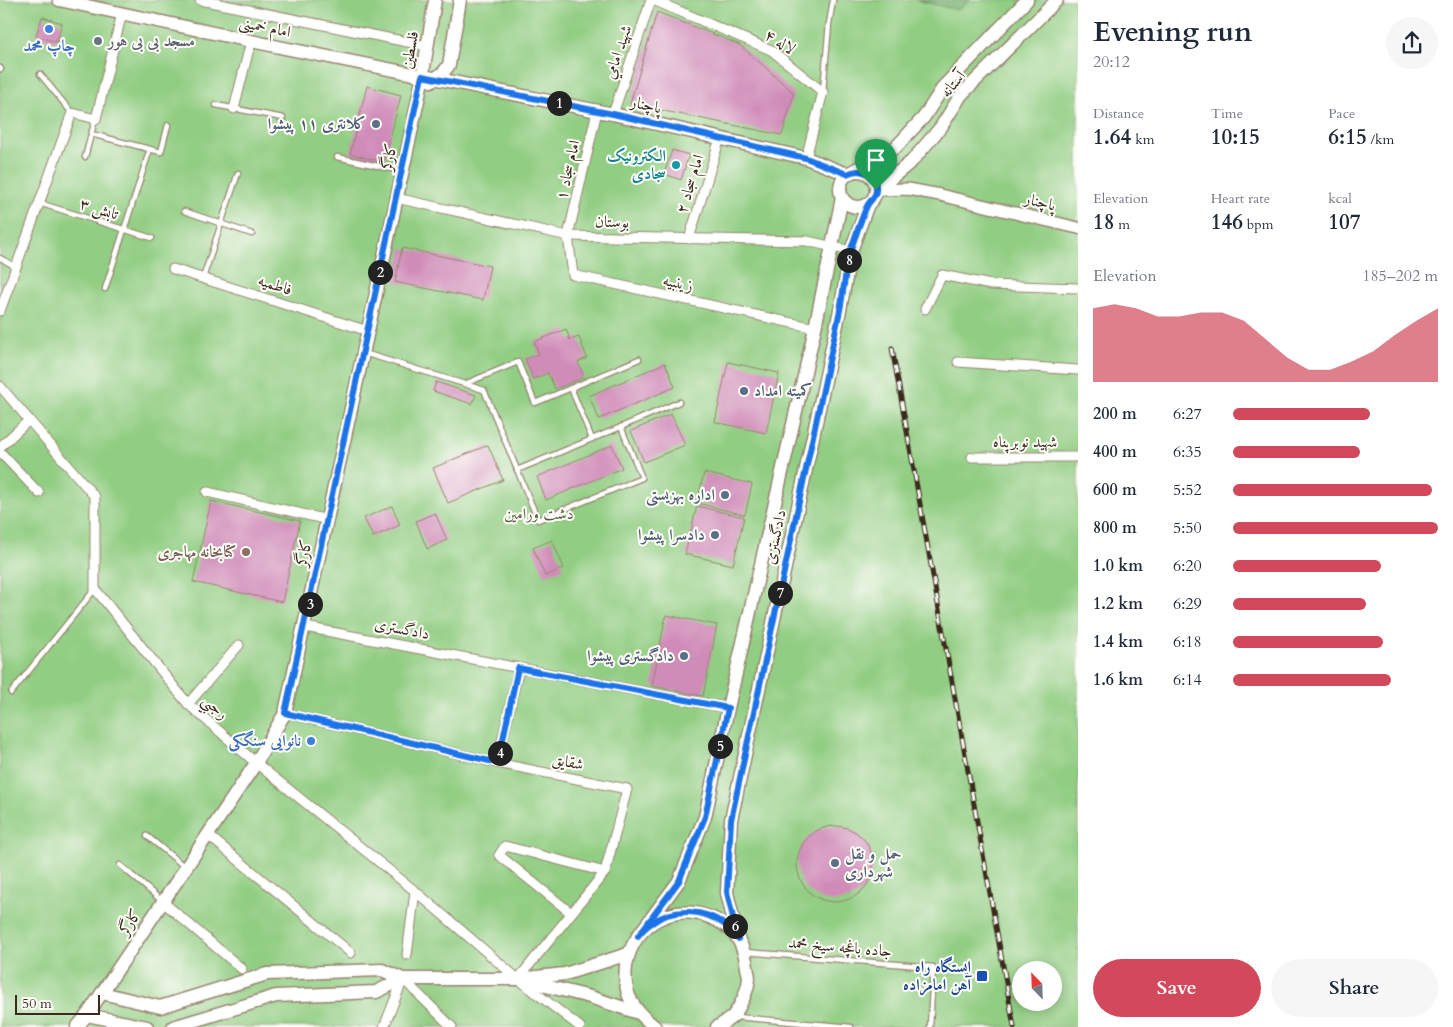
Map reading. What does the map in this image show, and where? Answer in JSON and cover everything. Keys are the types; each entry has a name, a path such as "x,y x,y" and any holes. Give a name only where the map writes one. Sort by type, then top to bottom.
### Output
{"main road":[{"name":"امام خمینی","path":"59,0 428,78"},
{"name":"فلسطین","path":"420,91 428,78 427,46 435,0"},
{"path":"460,0 449,65 454,75 462,84"},
{"name":"آستانه","path":"849,173 896,147 924,117 944,86 1027,0"},
{"name":"آستانه","path":"876,190 912,161 941,127 962,96 1057,0"},
{"path":"433,15 456,19"},
{"name":"فلسطین","path":"428,78 443,73 449,65"},
{"name":"پاچنار","path":"428,78 613,114 720,138 806,158 849,173"},
{"name":"کارگر","path":"77,1027 88,1021 102,993 256,763 285,713 420,91"},
{"path":"862,171 871,176 876,185 876,190 868,204 851,206 842,198 840,182 849,173 862,171"},
{"name":"دادگستری","path":"638,936 679,881 705,817 815,328 842,198"},
{"name":"دادگستری","path":"738,939 727,892 731,820 838,320 851,251 868,204"},
{"path":"655,1027 639,1013 628,995 625,975 628,954 638,936 653,922 671,914 690,912 708,915 725,925 738,939 745,952 749,978 744,999 732,1016 717,1027"},
{"path":"102,993 160,1007 267,974 382,970 403,979 518,979 565,974 628,954"},
{"path":"173,1027 276,996 376,992 403,979"},
{"path":"518,979 590,996 639,1013"},
{"path":"88,1021 147,1027"}],"street":[{"path":"200,0 427,46"},
{"name":"لاله ۴","path":"652,0 771,50 823,92"},
{"name":"شهيد امامي","path":"613,114 652,0"},
{"path":"0,311 72,113 96,119 122,13"},
{"path":"234,109 251,41"},
{"path":"806,158 823,92"},
{"name":"امام سجاد ۱","path":"568,236 598,111"},
{"name":"امام سجاد ۲","path":"689,238 720,138"},
{"name":"پاچنار","path":"876,190 908,189 940,195 1078,228"},
{"name":"بوستان","path":"396,198 568,236 807,241 851,251"},
{"name":"زينبيه","path":"568,236 573,275 815,328"},
{"name":"فاطميه","path":"173,269 368,331"},
{"path":"925,309 942,274 991,285 1078,288"},
{"path":"958,362 1078,370"},
{"path":"0,386 95,497 95,589"},
{"path":"0,448 29,420"},
{"path":"0,452 39,493"},
{"name":"شهید نوبرپناه","path":"972,457 1078,456"},
{"path":"206,492 328,520"},
{"name":"رجبي","path":"95,589 188,704 256,763 415,891 518,979 580,1027"},
{"name":"دادگستری","path":"305,626 728,708"},
{"path":"188,704 239,644"},
{"path":"498,763 518,668"},
{"name":"شقايق","path":"285,713 498,763 627,789 605,872 518,979"},
{"path":"208,835 351,954"},
{"path":"571,913 499,855 506,846 605,872"},
{"path":"407,955 415,891"},
{"path":"163,902 242,969"},
{"path":"384,1027 403,979 452,1027"}],"lane":[{"path":"823,92 828,24 833,0"},
{"path":"40,74 72,113"},
{"path":"216,105 283,118"},
{"path":"85,157 96,119"},
{"path":"91,134 161,152 168,125"},
{"path":"105,289 150,149"},
{"path":"337,157 402,171"},
{"path":"203,278 238,173"},
{"name":"تابش ۳","path":"39,204 152,238"},
{"path":"184,211 252,234"},
{"path":"0,258 16,267"},
{"path":"363,352 484,390 538,520 642,478 621,427"},
{"path":"466,384 518,362 535,403 639,359"},
{"path":"571,388 592,439"},
{"path":"517,470 679,402"},
{"path":"11,693 95,589"},
{"path":"147,836 186,868"},
{"path":"120,865 163,902"},
{"name":"جاده باغچه سیخ محمد","path":"745,952 932,967 930,1027"},
{"path":"732,1016 851,1027"}],"green space":[{"name":"دشت ورامین","path":"0,0 1078,0 1078,1027 0,1027"},
{"path":"916,0 970,0 958,10"}],"building":[{"path":"657,12 740,45 794,93 782,135 630,104"},
{"name":"چاپ محمد","path":"42,17 62,23 57,42 36,36"},
{"name":"کلانتری ۱۱ پیشوا","path":"367,86 401,95 384,162 350,154"},
{"name":"الکترونیک سجادی","path":"672,150 689,155 681,180 664,174"},
{"path":"402,248 490,266 483,300 395,282"},
{"path":"566,329 570,340 579,337 587,358 578,362 584,377 555,389 548,373 533,379 525,359 539,354 534,342"},
{"path":"728,362 779,373 766,433 715,422"},
{"path":"665,363 675,387 599,419 589,396"},
{"path":"436,382 476,395 472,404 433,391"},
{"path":"671,414 685,445 644,462 631,431"},
{"path":"488,445 503,480 448,503 433,468"},
{"path":"612,445 622,468 546,500 537,477"},
{"path":"704,473 752,484 745,515 697,503"},
{"name":"کتابخانه مهاجری","path":"211,501 300,521 282,602 193,582"},
{"path":"392,506 400,525 373,537 364,518"},
{"name":"دادسرا پیشوا","path":"697,506 744,517 733,565 685,554"},
{"path":"435,513 447,540 427,549 416,521"},
{"path":"552,540 564,568 545,576 533,548"},
{"name":"دادگستری پیشوا","path":"666,615 717,625 703,696 652,686"},
{"name":"حمل و نقل شهرداری","path":"835,826 849,829 862,837 870,850 873,864 870,878 862,891 849,899 835,902 821,899 808,891 800,878 797,864 800,850 808,837 821,829"}],"railway":[{"path":"892,348 1014,1027"}],"place":[{"name":"چاپ محمد","path":"49,29"},
{"name":"مسجد بی بی هور","path":"98,41"},
{"name":"کلانتری ۱۱ پیشوا","path":"376,124"},
{"name":"الکترونیک سجادی","path":"676,165"},
{"name":"کمیته امداد","path":"744,391"},
{"name":"اداره بهزیستی","path":"725,495"},
{"name":"دادسرا پیشوا","path":"715,535"},
{"name":"کتابخانه مهاجری","path":"246,552"},
{"name":"دادگستری پیشوا","path":"684,656"},
{"name":"نانوایی سنگکی","path":"311,741"},
{"name":"حمل و نقل شهرداری","path":"835,863"},
{"name":"ایستگاه راه آهن امامزاده","path":"982,976"}],"route":[{"path":"422,76 613,114 806,158 847,174 857,170 862,171 874,180 876,190 875,196 868,204 851,251 731,820 727,892 738,939 725,925 708,915 690,912 671,914 653,922 638,936 679,881 705,817 728,708 518,668 498,763 285,713 422,76"}]}
